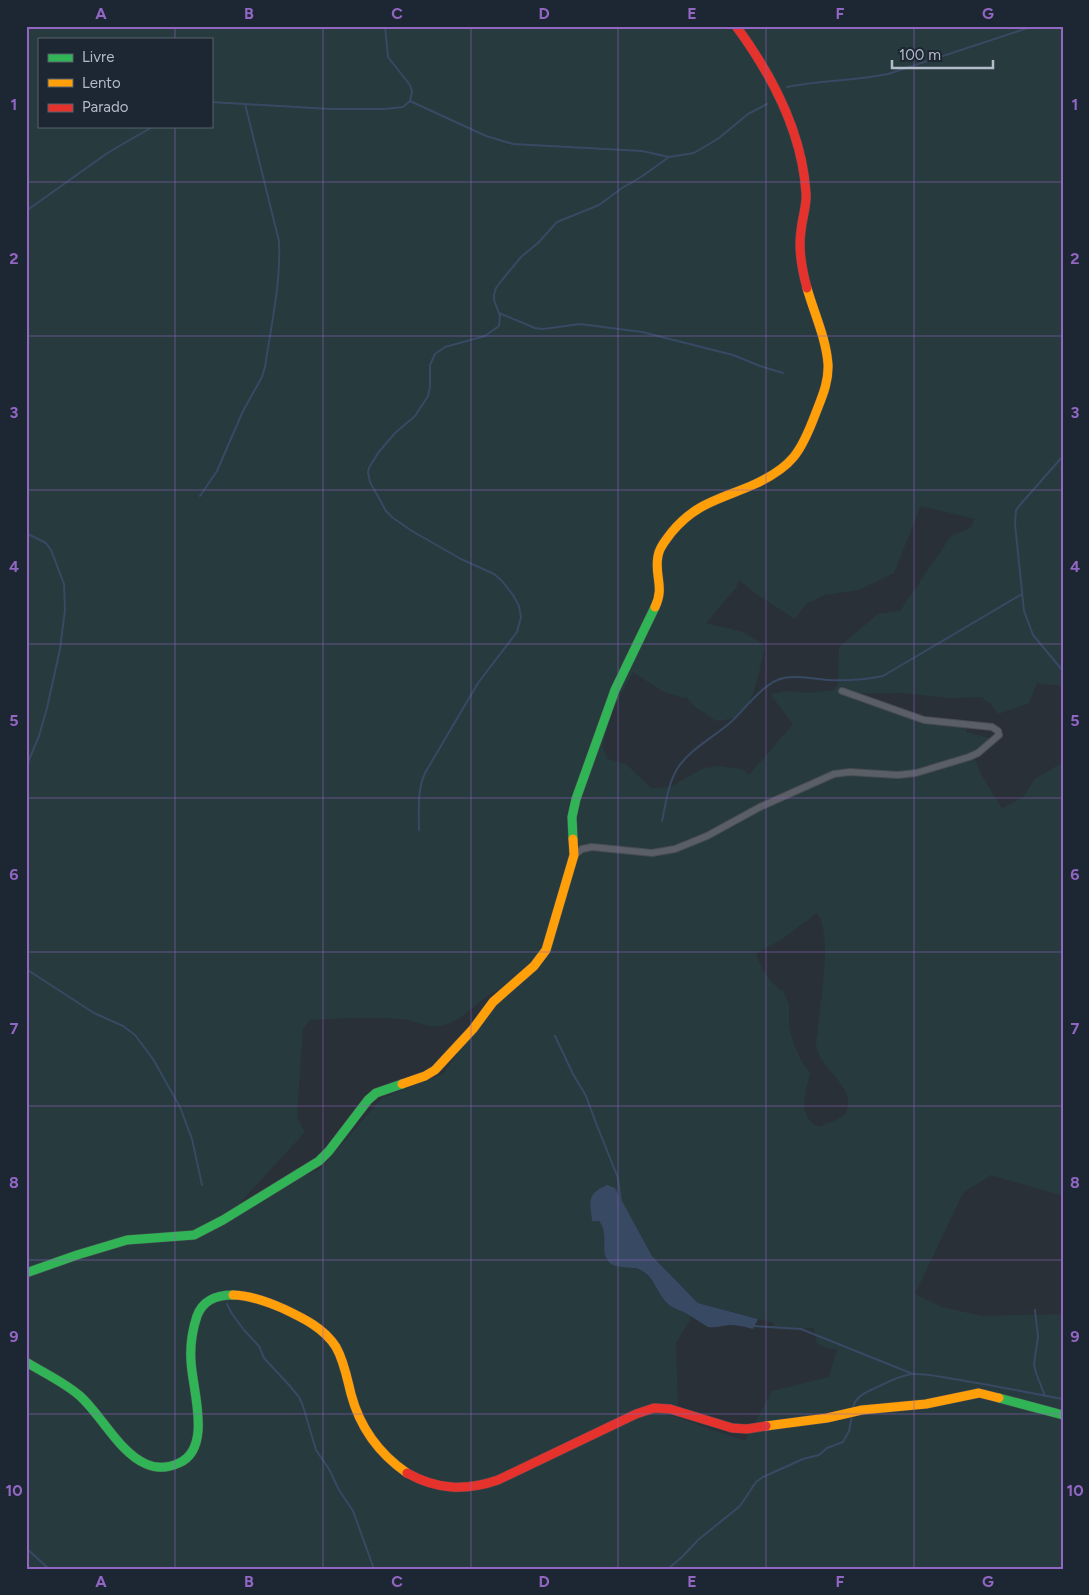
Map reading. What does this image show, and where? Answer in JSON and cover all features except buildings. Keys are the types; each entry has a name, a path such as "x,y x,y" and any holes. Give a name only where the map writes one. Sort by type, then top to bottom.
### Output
{"street":[{"path":"26,1273 127,1240 194,1235 223,1220 319,1161 329,1151 368,1100 376,1093 425,1076 435,1070 473,1029 493,1002 539,961 546,950 574,854 572,817 586,770 623,673 661,592 657,562 660,549 675,529 692,512 714,500 756,485 792,459 805,441 819,406 828,374 825,346 808,291 801,257 800,234 806,194 800,152 792,126 764,68 736,26"},
{"path":"574,854 582,849 592,847 652,853 675,849 707,836 775,800 834,774 850,772 916,773 933,769 978,753 999,735 998,731 992,727 924,720 842,691"},
{"path":"26,1362 68,1386 134,1457 150,1466 166,1468 183,1462 193,1453 197,1442 198,1416 191,1362 192,1331 198,1314 204,1304 214,1298 229,1294 240,1294 257,1299 299,1316 317,1327 331,1339 339,1351 345,1367 357,1413 368,1436 383,1454 417,1479 452,1488 476,1487 498,1480 636,1414 654,1408 670,1409 732,1428 747,1429 826,1418 862,1410 919,1405 979,1393 1063,1415"}],"green space":[{"path":"26,26 1063,26 1063,689 1061,686 1037,683 1029,703 998,714 991,704 981,697 950,698 901,693 855,693 853,699 908,718 966,725 966,732 993,739 976,751 973,760 975,760 981,774 1002,809 1023,797 1035,779 1063,762 1063,1196 991,1175 963,1193 915,1294 942,1307 982,1316 1063,1314 1063,1569 26,1569","holes":["921,506 975,519 970,528 951,536 900,611 878,614 839,647 838,684 834,690 807,693 789,691 770,694 793,724 749,775 742,769 719,766 704,768 670,787 651,788 626,764 608,759 602,746 614,707 633,672 662,691 683,698 686,697 694,706 716,721 734,717 744,710 753,694 765,646 743,632 706,623 736,588 739,580 756,594 795,619 806,604 825,595 859,590 894,573","817,913 822,923 825,951 816,1043 817,1051 846,1092 848,1101 846,1114 819,1127 807,1117 805,1110 804,1103 810,1073 801,1060 793,1042 789,1026 789,1004 783,991 766,974 756,954 782,939","512,990 489,1010 443,1074 382,1098 320,1169 241,1202 305,1132 297,1117 303,1029 310,1020 391,1018 439,1026 462,1017 496,991","607,1185 615,1188 652,1256 699,1303 774,1323 773,1329 814,1328 817,1343 826,1348 837,1349 829,1377 772,1391 745,1441 662,1412 678,1406 676,1343 690,1321 690,1316 668,1304 644,1271 606,1260 603,1227 599,1221 592,1221 591,1214 597,1190"]}],"water":[{"path":"607,1185 615,1188 652,1256 698,1303 758,1319 753,1329 732,1325 708,1327 668,1304 644,1272 636,1268 611,1264 605,1257 602,1226 599,1221 592,1221 590,1204 592,1195"}],"waterway":[{"path":"212,102 330,109 385,109 403,107 410,101 412,92 410,85 388,57 385,26"},
{"path":"787,87 888,74 1034,26"},
{"path":"410,101 486,136 513,144 642,151 669,157 694,153 719,138 748,114 767,104"},
{"path":"200,496 217,471 243,411 262,377 277,289 279,241 245,104"},
{"path":"26,211 109,152 151,128"},
{"path":"419,830 420,793 425,773 478,683 517,632 521,617 519,606 513,595 494,574 461,559 393,518 386,511 370,482 369,468 378,453 395,433 415,416 428,396 430,365 435,354 445,347 485,336 499,326 500,316 494,300 496,288 521,257 538,243 557,222 599,205 669,157"},
{"path":"499,313 535,328 543,329 580,324 642,332 733,355 783,373"},
{"path":"1063,456 1016,510 1015,524 1024,611 1033,635 1063,671"},
{"path":"26,533 46,543 51,550 64,584 65,610 60,649 47,708 39,736 26,767"},
{"path":"662,821 670,786 679,766 697,748 731,722 770,684 789,677 843,680 883,676 1022,594"},
{"path":"26,969 94,1013 123,1026 135,1035 153,1059 180,1107 192,1139 202,1185"},
{"path":"555,1036 586,1096 618,1178 621,1202"},
{"path":"227,1304 244,1330 259,1346 264,1358 299,1397 316,1450 353,1511 374,1569"},
{"path":"1035,1310 1038,1337 1034,1364 1045,1396"},
{"path":"754,1326 801,1329 913,1374"},
{"path":"853,1409 855,1402 863,1394 892,1380 912,1374 933,1375 1063,1399"},
{"path":"668,1569 698,1540 740,1506 756,1482 803,1459 819,1455 827,1448 843,1442 849,1431 852,1416"},
{"path":"26,1548 49,1569"}],"traffic: fast":[{"path":"573,839 572,817 576,799 615,690 655,607"},
{"path":"26,1273 127,1240 194,1235 223,1220 319,1161 329,1151 368,1100 376,1093 402,1084"},
{"path":"26,1362 61,1382 80,1396 127,1451 136,1458 154,1467 175,1465 189,1455 195,1445 198,1432 197,1402 191,1355 192,1338 197,1316 207,1302 216,1297 233,1295"},
{"path":"999,1398 1063,1415"}],"traffic: slow":[{"path":"655,607 659,593 657,569 659,553 671,533 690,514 710,502 755,484 778,471 794,457 805,439 824,391 828,371 825,345 807,288"},
{"path":"402,1084 425,1076 435,1070 473,1029 493,1002 534,966 546,950 574,855 573,839"},
{"path":"233,1295 265,1301 278,1306 306,1320 331,1340 341,1358 359,1418 365,1429 387,1457 407,1473"},
{"path":"766,1426 827,1418 862,1410 926,1404 979,1393 999,1398"}],"traffic: jam":[{"path":"736,26 773,84 792,126 798,148 806,193 800,253 807,288"},
{"path":"407,1473 418,1479 441,1486 463,1487 486,1484 636,1414 654,1408 670,1409 732,1428 747,1429 766,1426"}]}
